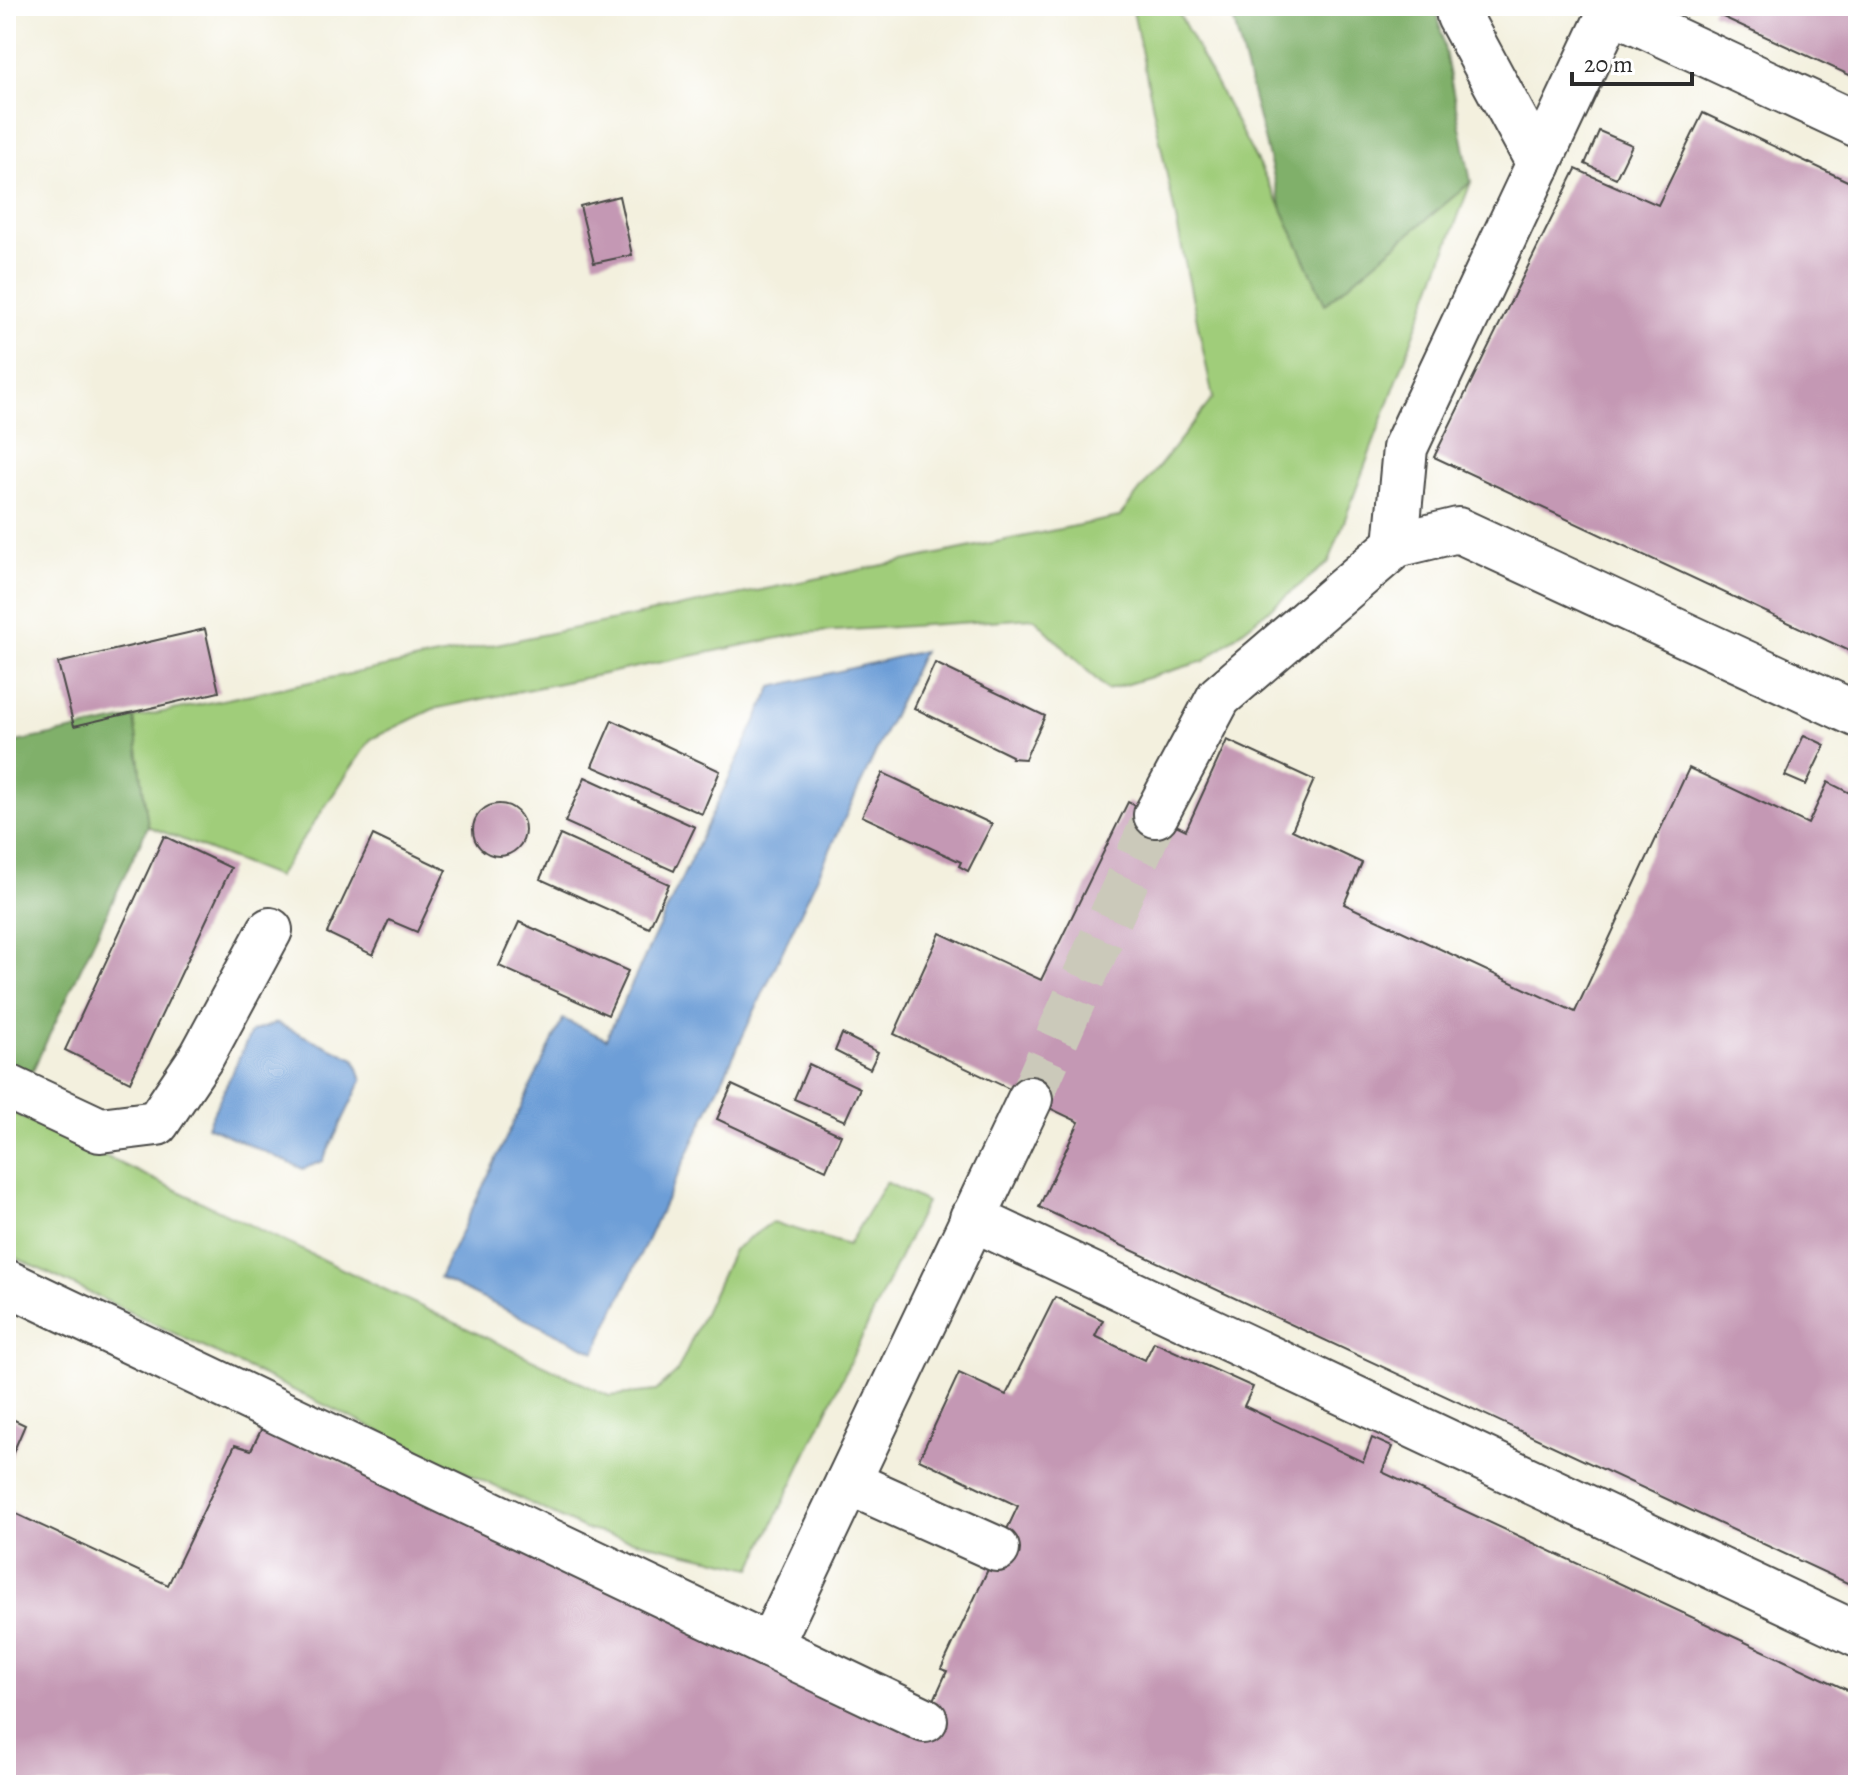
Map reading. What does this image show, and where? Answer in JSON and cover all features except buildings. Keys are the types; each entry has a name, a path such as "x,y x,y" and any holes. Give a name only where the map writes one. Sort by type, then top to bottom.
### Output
{"lane":[{"path":"1457,6 1459,16 1539,164"},
{"path":"1396,545 1405,448 1612,8 1858,125"},
{"path":"1156,815 1219,697 1396,545 1458,530 1858,715"},
{"path":"6,1086 100,1130 157,1123 202,1056 270,930"},
{"path":"770,1646 1030,1099"},
{"path":"972,1218 1858,1635"},
{"path":"6,1282 925,1720"},
{"path":"848,1482 997,1549"}],"green space":[{"path":"1132,6 1175,6 1282,209 1325,304 1471,182 1329,562 1204,661 1107,690 1034,618 803,633 433,709 371,739 277,877 148,826 134,718 1119,517 1213,398"},
{"path":"1230,6 1436,6 1471,182 1325,304 1282,209"},
{"path":"134,718 148,826 30,1076 6,1065 6,744"},
{"path":"6,1109 609,1396 656,1391 677,1372 733,1250 772,1222 848,1245 886,1182 926,1202 752,1568 584,1529 6,1253"}],"water":[{"path":"923,651 595,1352 439,1278 563,1019 606,1039 772,687"},
{"path":"276,1023 355,1059 362,1080 323,1161 303,1169 207,1126 251,1032"}],"tunnel":[{"path":"1030,1099 1156,815"}]}
